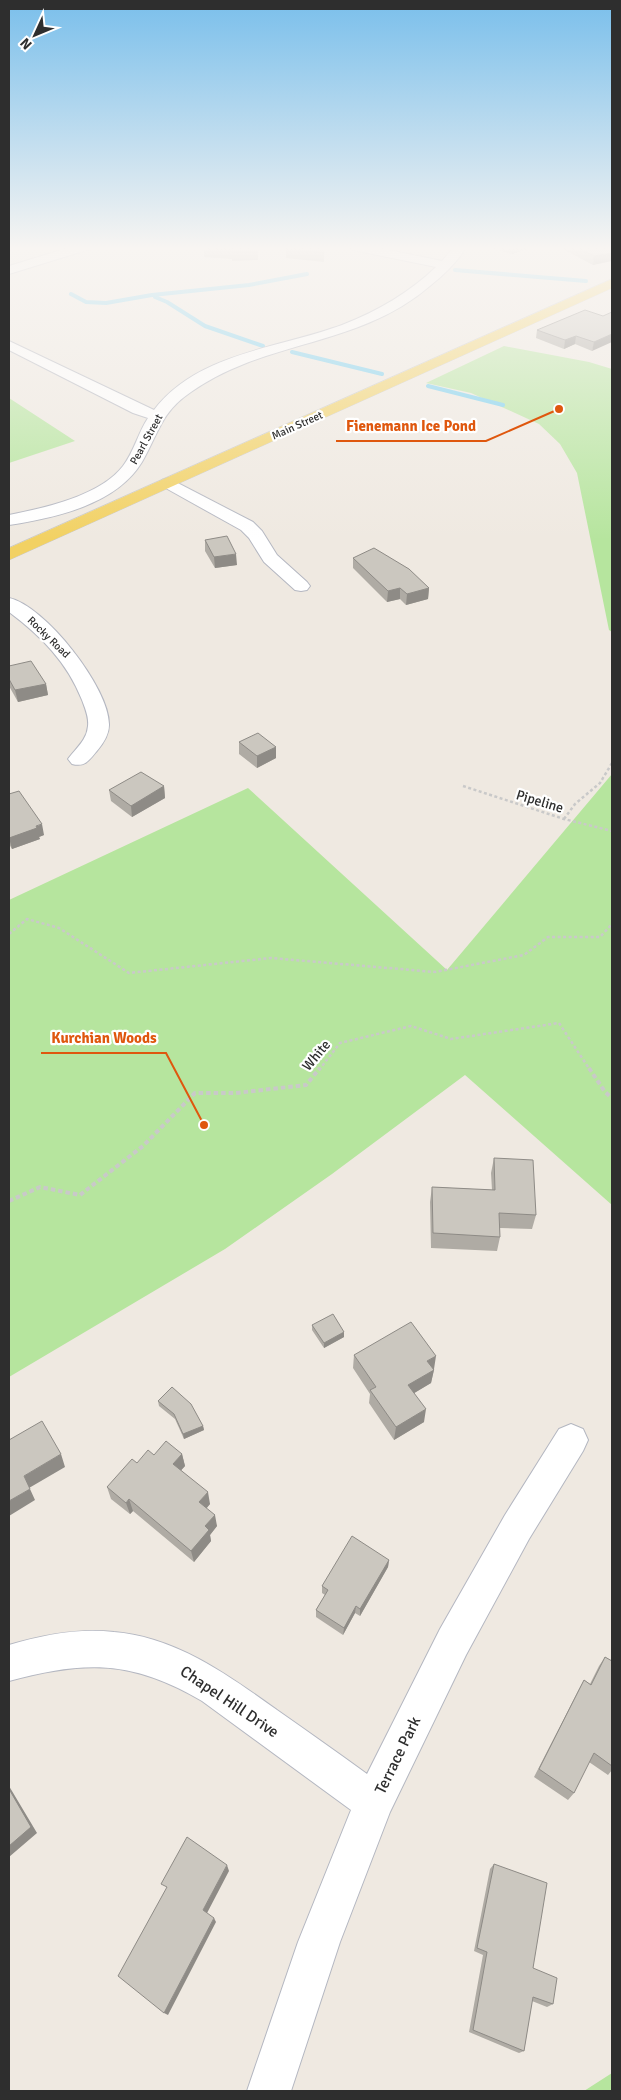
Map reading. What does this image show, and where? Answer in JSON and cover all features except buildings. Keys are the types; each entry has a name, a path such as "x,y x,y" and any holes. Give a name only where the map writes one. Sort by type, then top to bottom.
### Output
{"main road":[{"name":"Main Street","path":"9,555 477,344"}],"street":[{"name":"Pearl Street","path":"9,520 54,510 118,481 127,472 142,448 156,416 175,397 225,366 250,356 292,344"},
{"path":"9,345 138,410 156,416"},
{"path":"118,481 145,494"},
{"path":"168,483 248,526 270,558 301,586"},
{"path":"54,510 76,525"},
{"name":"Rocky Road","path":"9,603 34,621 54,639 72,660 81,675 98,718 99,729 93,742 79,759"},
{"name":"Terrace Park","path":"269,2091 319,1942 374,1802 453,1642 517,1527 571,1440"},
{"name":"Chapel Hill Drive","path":"9,1663 56,1651 79,1648 128,1651 173,1664 195,1674 374,1802"}],"path":[{"path":"564,819 570,808 601,781 612,763"},
{"name":"Pipeline","path":"463,786 564,819 612,831"},
{"path":"9,934 27,919 59,928 129,973 271,958 435,972 524,955 548,937 600,937 612,924"},
{"name":"White","path":"9,1201 40,1187 80,1195 143,1146 195,1092 236,1093 306,1085 340,1043 411,1026 451,1040 559,1023 605,1092 612,1098"}],"green space":[{"path":"504,346 589,362 612,369 612,632 609,630 577,473 560,444 539,424 471,393 426,383"},
{"path":"9,398 75,441 9,463"},
{"path":"612,774 612,1205 465,1075 332,1174 225,1249 9,1377 9,900 248,788 447,970"},
{"path":"612,2073 612,2091 584,2091"}],"waterway":[{"path":"257,344 263,346"},
{"path":"292,352 382,374"},
{"path":"428,386 503,405"}],"place":[{"name":"Fienemann Ice Pond","path":"559,409"},
{"name":"Kurchian Woods","path":"204,1125"}]}
